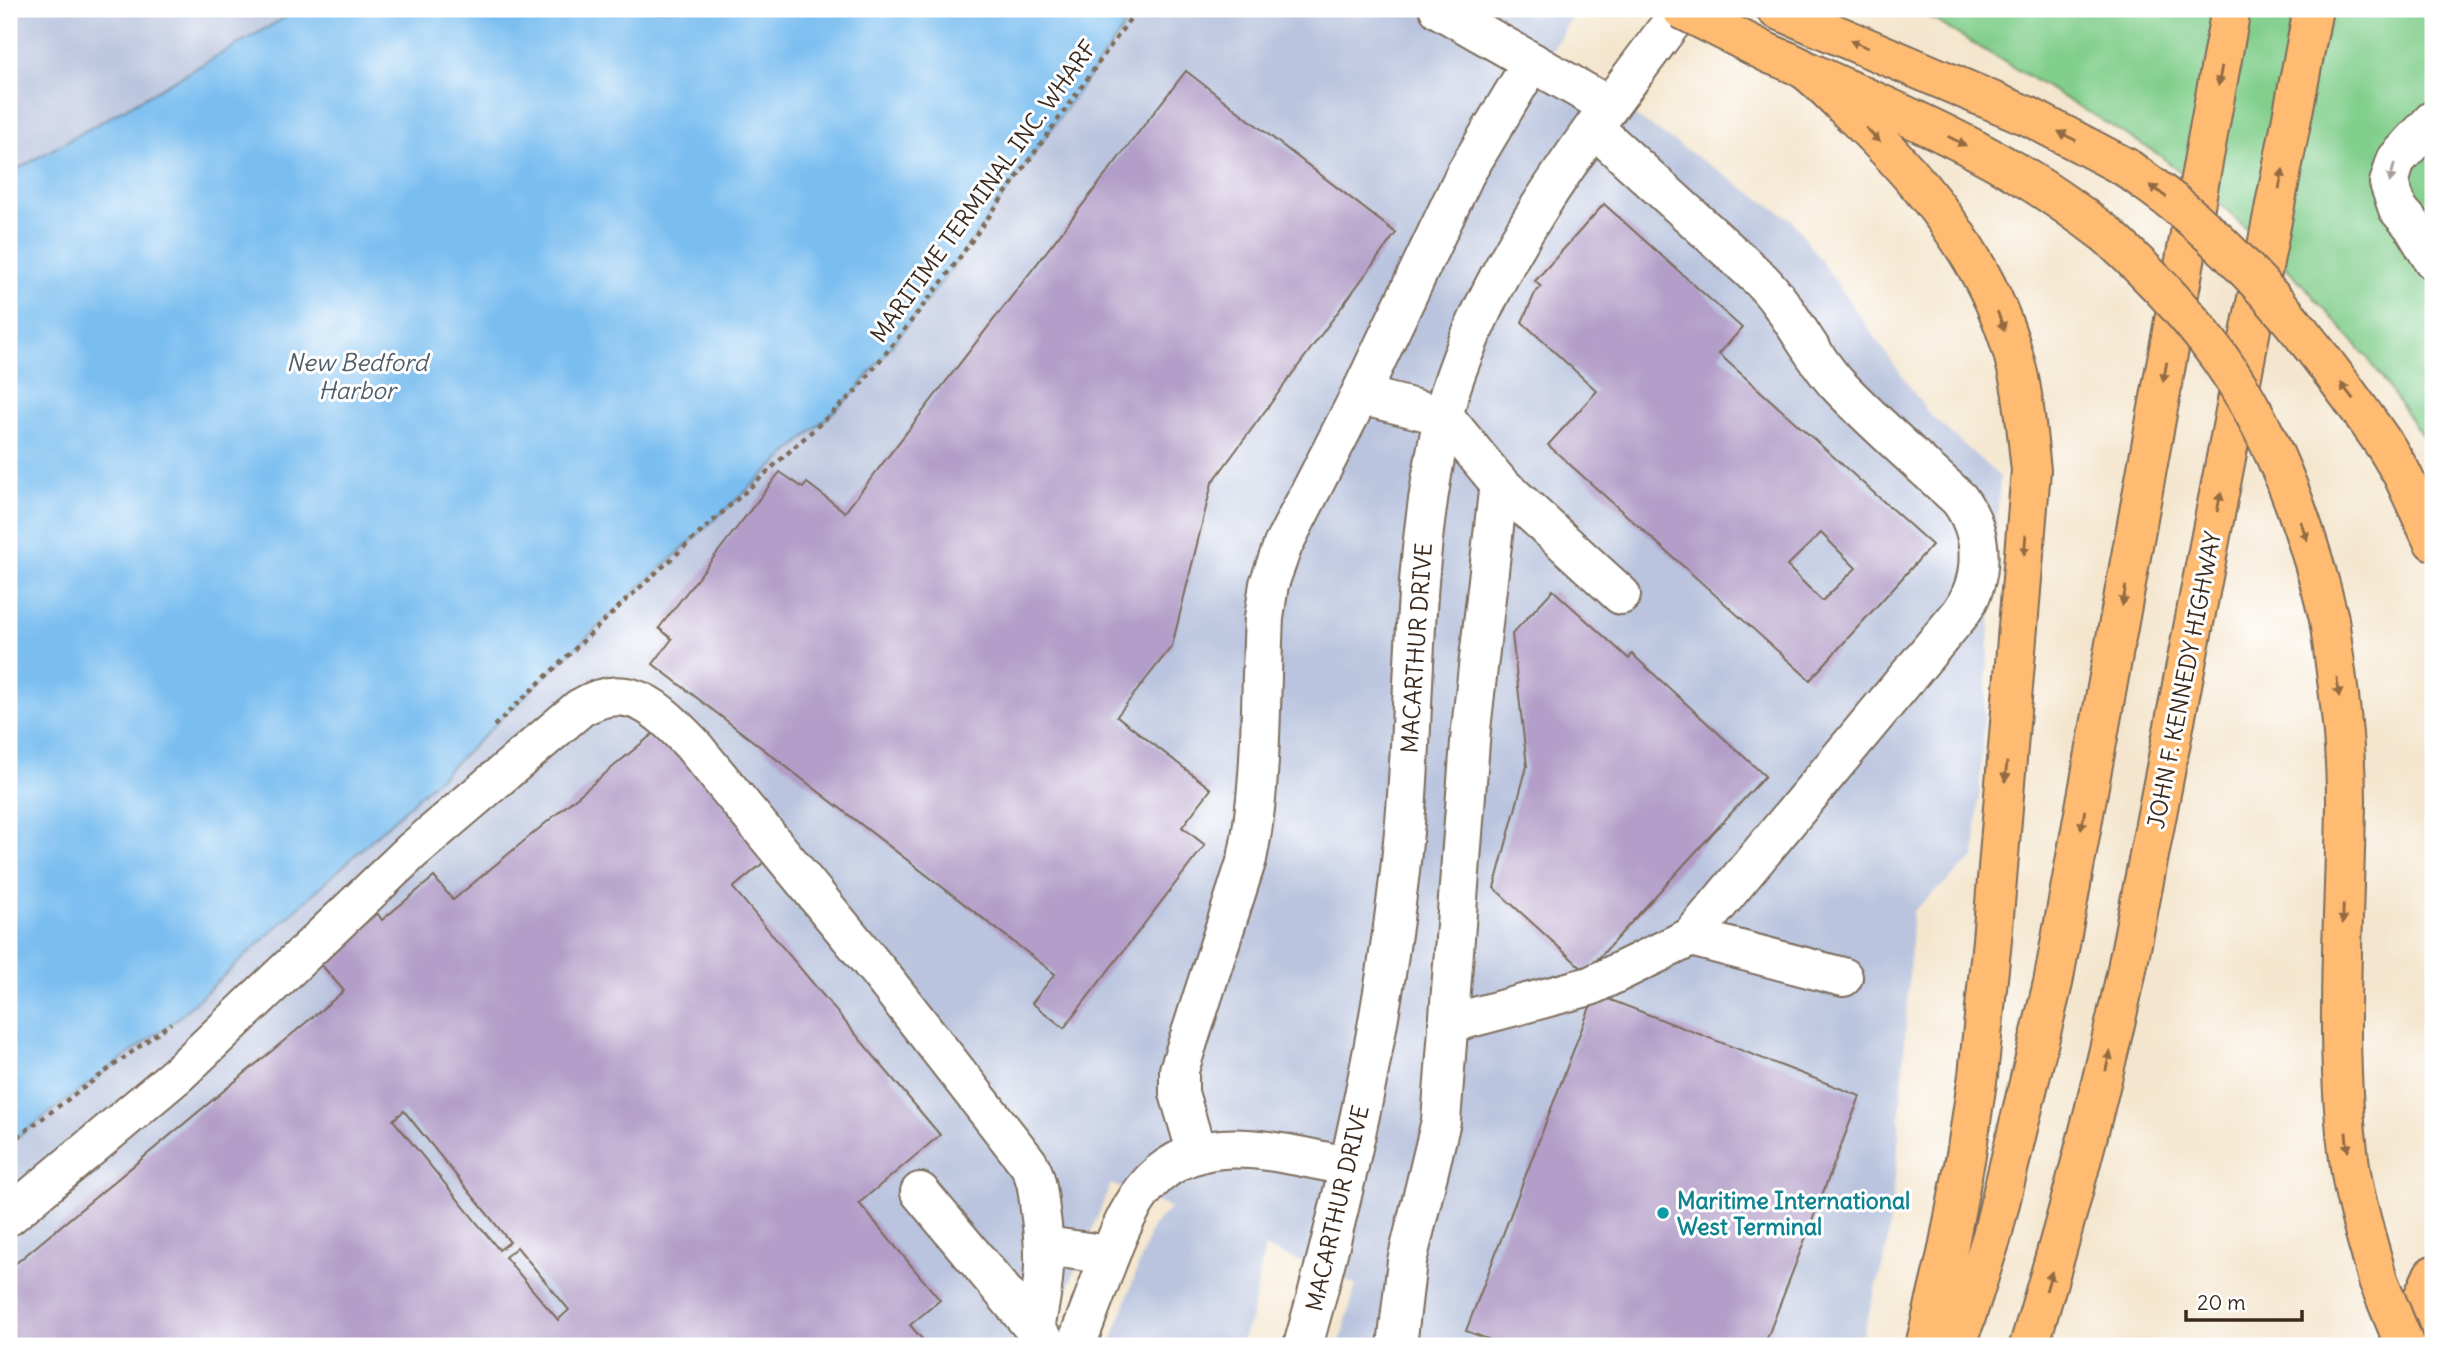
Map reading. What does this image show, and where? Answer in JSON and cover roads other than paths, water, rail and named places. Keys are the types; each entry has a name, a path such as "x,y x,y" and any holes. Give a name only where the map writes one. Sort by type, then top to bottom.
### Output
{"main road":[{"path":"1681,9 1770,54 1933,128 2030,180 2106,233 2170,297 2230,373 2280,467 2315,564 2329,620 2338,686 2346,797 2341,1053 2344,1114 2350,1169 2378,1280 2403,1346"},
{"path":"1954,1346 1992,1236 2053,983 2231,9"},
{"name":"JOHN F. KENNEDY HIGHWAY","path":"2029,1346 2080,1171 2107,1065 2313,9"},
{"path":"1783,12 2030,117 2127,168 2190,216 2271,298 2329,367 2386,447 2402,474 2433,541"},
{"path":"1807,71 1903,166 1933,202 1971,260 2001,320 2017,368 2031,470 1992,940 1978,1075 1947,1254 1924,1346"},
{"path":"2403,1346 2433,1275"}],"street":[{"path":"1439,9 1532,62 1602,117 1772,291 1819,361 1838,384 1959,499 1971,519 1978,545 1976,583 1960,614 1691,937 1590,986 1448,1024"},
{"name":"MACARTHUR DRIVE","path":"1313,1343 1380,1018 1394,923 1408,782 1420,558 1431,479 1449,394 1474,327 1495,284 1551,190 1681,9"},
{"path":"1197,1154 1179,1093 1179,1070 1247,859 1251,839 1256,792 1264,618 1269,584 1283,545 1360,395 1465,174 1532,62"},
{"path":"2433,120 2396,160 2389,183 2393,201 2403,217 2423,229 2433,260"},
{"path":"1360,395 1444,416 1499,483 1621,595"},
{"path":"1397,1346 1407,1261 1441,1121 1471,729 1499,483"},
{"path":"9,1216 178,1074 433,833 580,708 596,699 629,696 662,714 691,744 859,947 1033,1171 1046,1246 1042,1337"},
{"path":"1691,937 1843,977"},
{"path":"1076,1346 1125,1218 1143,1189 1168,1167 1197,1154 1222,1149 1259,1151 1349,1166"},
{"path":"920,1192 1042,1337"},
{"path":"1046,1246 1110,1255"}],"water":[{"name":"New Bedford Harbor","path":"300,9 1137,9 945,278 855,392 625,601 468,751 178,1018 9,1143 9,174"}],"place":[{"name":"Maritime International West Terminal","path":"1663,1213"}]}
